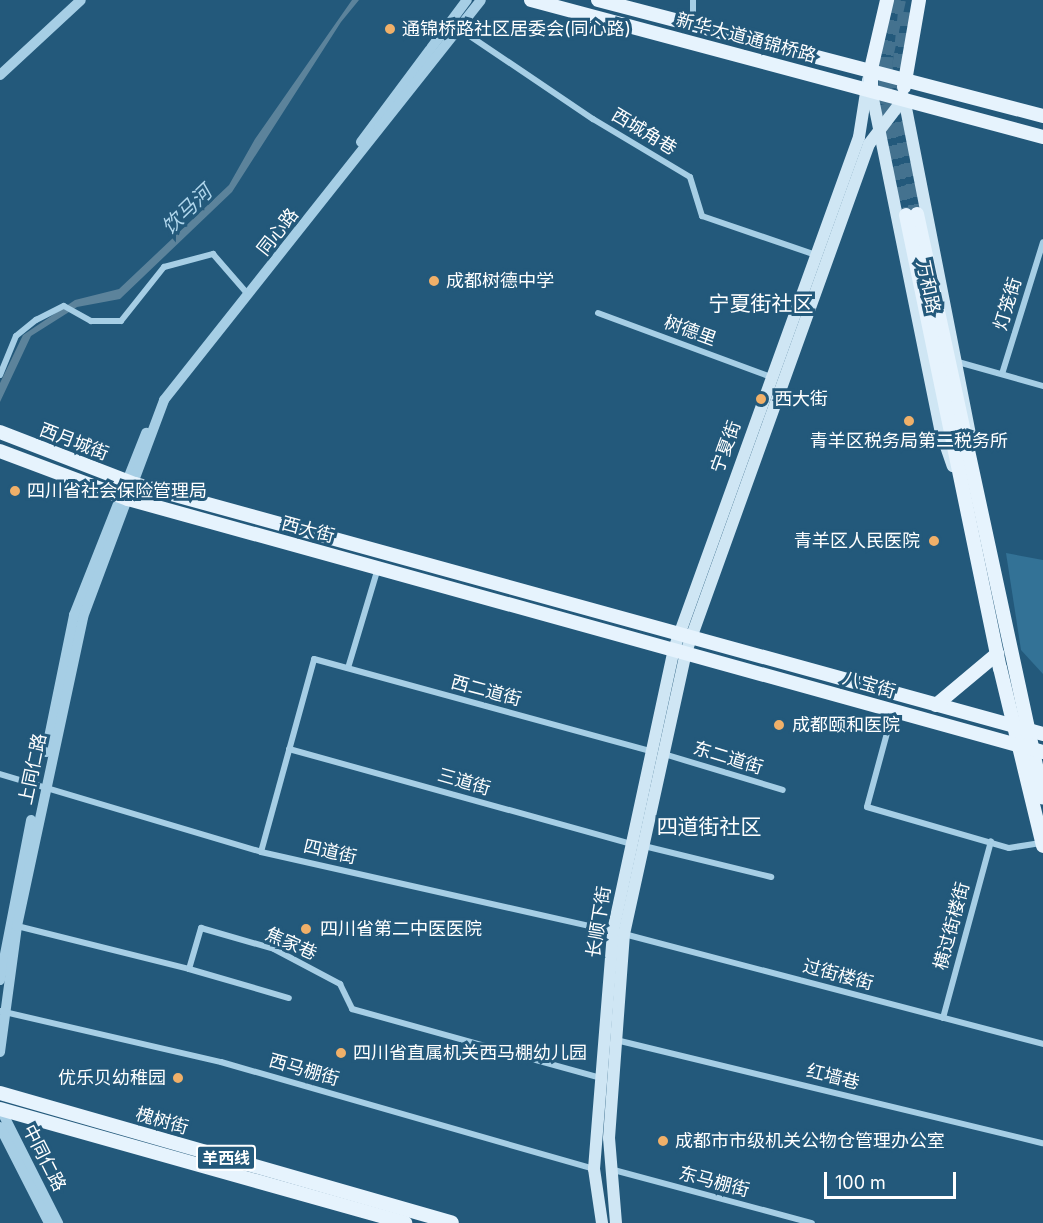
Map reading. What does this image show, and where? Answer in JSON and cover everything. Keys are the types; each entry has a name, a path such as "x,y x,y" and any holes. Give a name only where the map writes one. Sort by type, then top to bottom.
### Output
{"main road":[{"name":"新华大道通锦桥路","path":"531,0 1043,136"},
{"name":"新华大道通锦桥路","path":"598,0 878,70 1043,116"},
{"path":"873,90 878,70 887,0"},
{"path":"904,98 904,78 919,0"},
{"name":"万和路","path":"873,90 879,130 941,432 968,487 1031,748"},
{"name":"宁夏街","path":"684,634 771,377 859,136 873,90"},
{"name":"万和路","path":"904,98 970,421 968,487"},
{"name":"宁夏街","path":"684,634 869,144 904,98"},
{"name":"万和路","path":"911,215 968,487 997,654 1013,725 1031,748"},
{"name":"西月城街","path":"0,432 130,482"},
{"name":"西月城街","path":"0,451 124,498"},
{"name":"西大街","path":"130,482 684,634"},
{"name":"西大街","path":"124,498 680,651"},
{"name":"长顺下街","path":"638,845 651,751 684,634"},
{"name":"八宝街","path":"684,634 1043,734"},
{"name":"长顺下街","path":"602,1223 594,1169 600,1077 619,933 638,845 664,754 680,651"},
{"name":"八宝街","path":"680,651 1031,748"},
{"path":"936,705 997,654"},
{"path":"1031,748 1042,792"},
{"path":"1031,748 1042,844"},
{"name":"长顺下街","path":"616,1223 609,1169 619,933"},
{"name":"槐树街","path":"0,1094 452,1223"},
{"name":"槐树街","path":"0,1109 405,1223"}],"street":[{"path":"0,75 81,0"},
{"path":"130,482 163,394 455,25 467,0"},
{"name":"同心路","path":"124,498 164,400 455,25 481,0"},
{"path":"693,0 693,24"},
{"name":"西城角巷","path":"455,25 593,119 690,177 702,216 816,255"},
{"name":"灯笼街","path":"1002,374 1043,242"},
{"path":"0,375 16,336 36,320 64,306 77,309 91,321 121,321 164,267 213,254 245,291"},
{"name":"树德里","path":"598,313 771,377"},
{"path":"958,362 1043,386"},
{"name":"上同仁路","path":"0,1052 1,1011 42,787 82,617 124,498"},
{"path":"348,668 378,568"},
{"name":"西二道街","path":"289,749 314,659 651,751"},
{"path":"893,711 867,807 1009,848 1042,844"},
{"path":"261,852 289,749"},
{"name":"三道街","path":"289,749 638,845 771,877"},
{"name":"东二道街","path":"664,754 783,790"},
{"name":"四道街","path":"0,774 261,852 619,933"},
{"path":"0,980 42,787"},
{"name":"横过街楼街","path":"943,1018 991,842"},
{"path":"17,926 189,969 289,998"},
{"name":"焦家巷","path":"189,969 201,928 274,949 340,984 352,1009 600,1077"},
{"name":"过街楼街","path":"619,933 1043,1044"},
{"name":"西马棚街","path":"1,1011 221,1062 594,1169"},
{"name":"红墙巷","path":"616,1040 1043,1143"},
{"name":"中同仁路","path":"0,1109 58,1223"},
{"path":"0,1127 49,1223"},
{"name":"东马棚街","path":"609,1169 812,1223"}],"shaded area":[{"path":"352,0 359,0 341,22 232,192 120,299 77,307 31,336 0,402 0,383 23,335 75,300 119,289 229,185 255,139"},
{"path":"1006,553 1043,560 1043,674 1021,650"}],"tunnel":[{"path":"899,0 886,57 885,104 906,215"},
{"path":"905,12 896,101 917,214"}],"place":[{"name":"通锦桥路社区居委会(同心路)","path":"390,29"},
{"name":"成都树德中学","path":"434,281"},
{"name":"西大街","path":"761,399"},
{"name":"青羊区税务局第二税务所","path":"909,421"},
{"name":"四川省社会保险管理局","path":"15,491"},
{"name":"青羊区人民医院","path":"934,541"},
{"name":"成都颐和医院","path":"779,725"},
{"name":"四川省第二中医医院","path":"306,929"},
{"name":"四川省直属机关西马棚幼儿园","path":"341,1053"},
{"name":"优乐贝幼稚园","path":"178,1078"},
{"name":"成都市市级机关公物仓管理办公室","path":"663,1141"}],"district":[{"name":"宁夏街社区","path":"761,304"},
{"name":"四道街社区","path":"709,827"}],"water label":[{"name":"饮马河","path":"187,210"}]}
